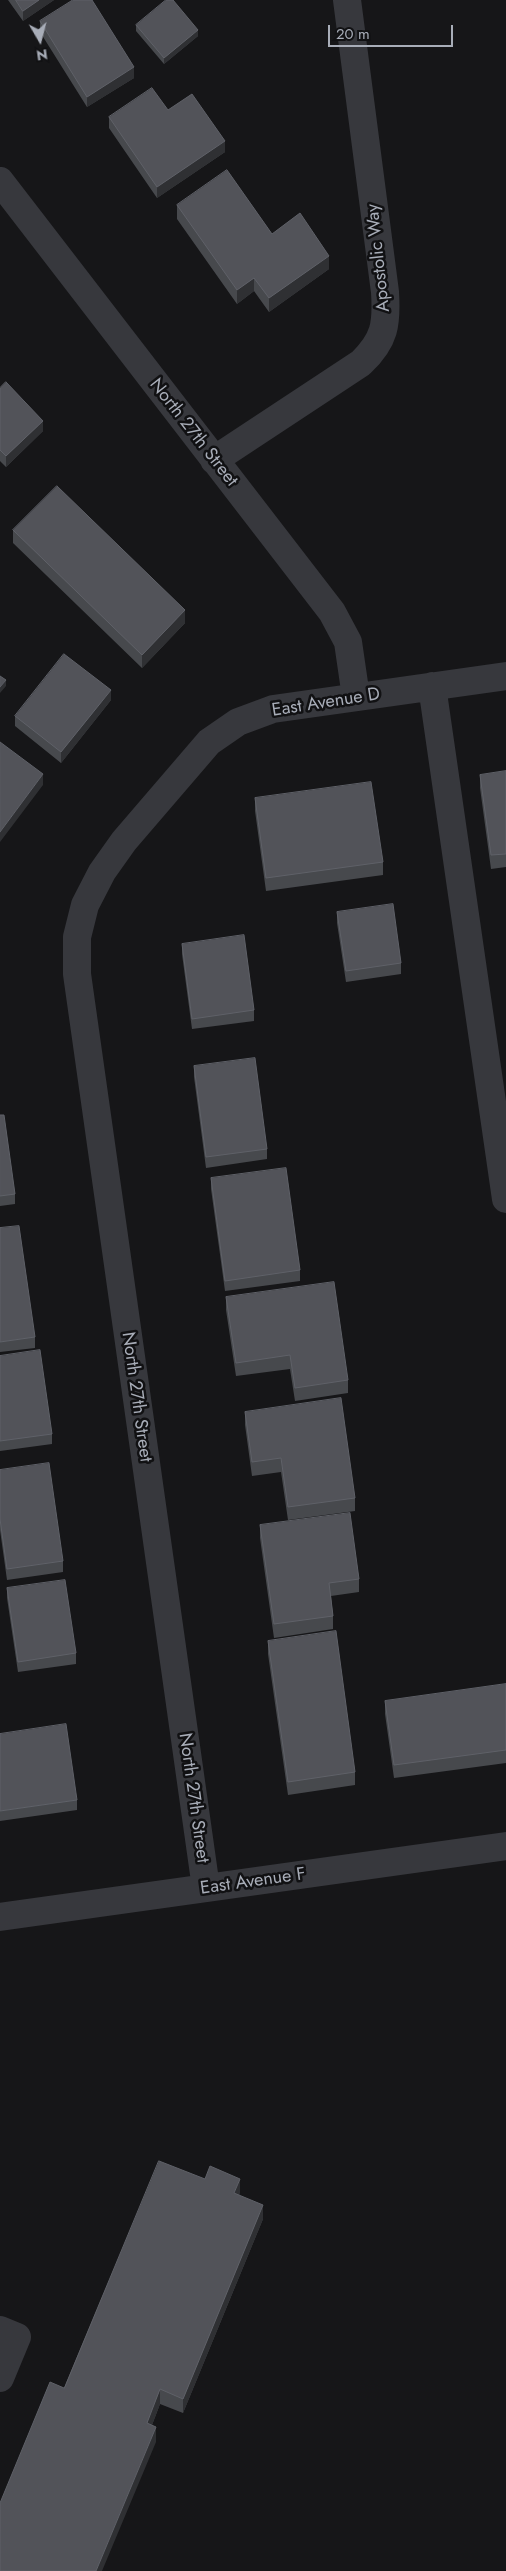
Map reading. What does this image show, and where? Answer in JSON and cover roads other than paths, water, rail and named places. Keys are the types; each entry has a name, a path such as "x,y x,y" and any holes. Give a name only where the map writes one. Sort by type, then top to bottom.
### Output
{"street":[{"name":"Apostolic Way","path":"214,460 361,363 375,349 384,331 386,292 348,0"},
{"name":"North 27th Street","path":"0,181 332,612 348,642 356,698"},
{"name":"East Avenue D","path":"85,905 102,872 124,841 209,742 238,722 273,709 506,676"},
{"path":"432,686 506,1199"},
{"name":"North 27th Street","path":"85,905 77,937 77,974 206,1888"},
{"name":"East Avenue F","path":"0,1917 506,1846"},
{"path":"0,2330 17,2337 0,2378"}]}
